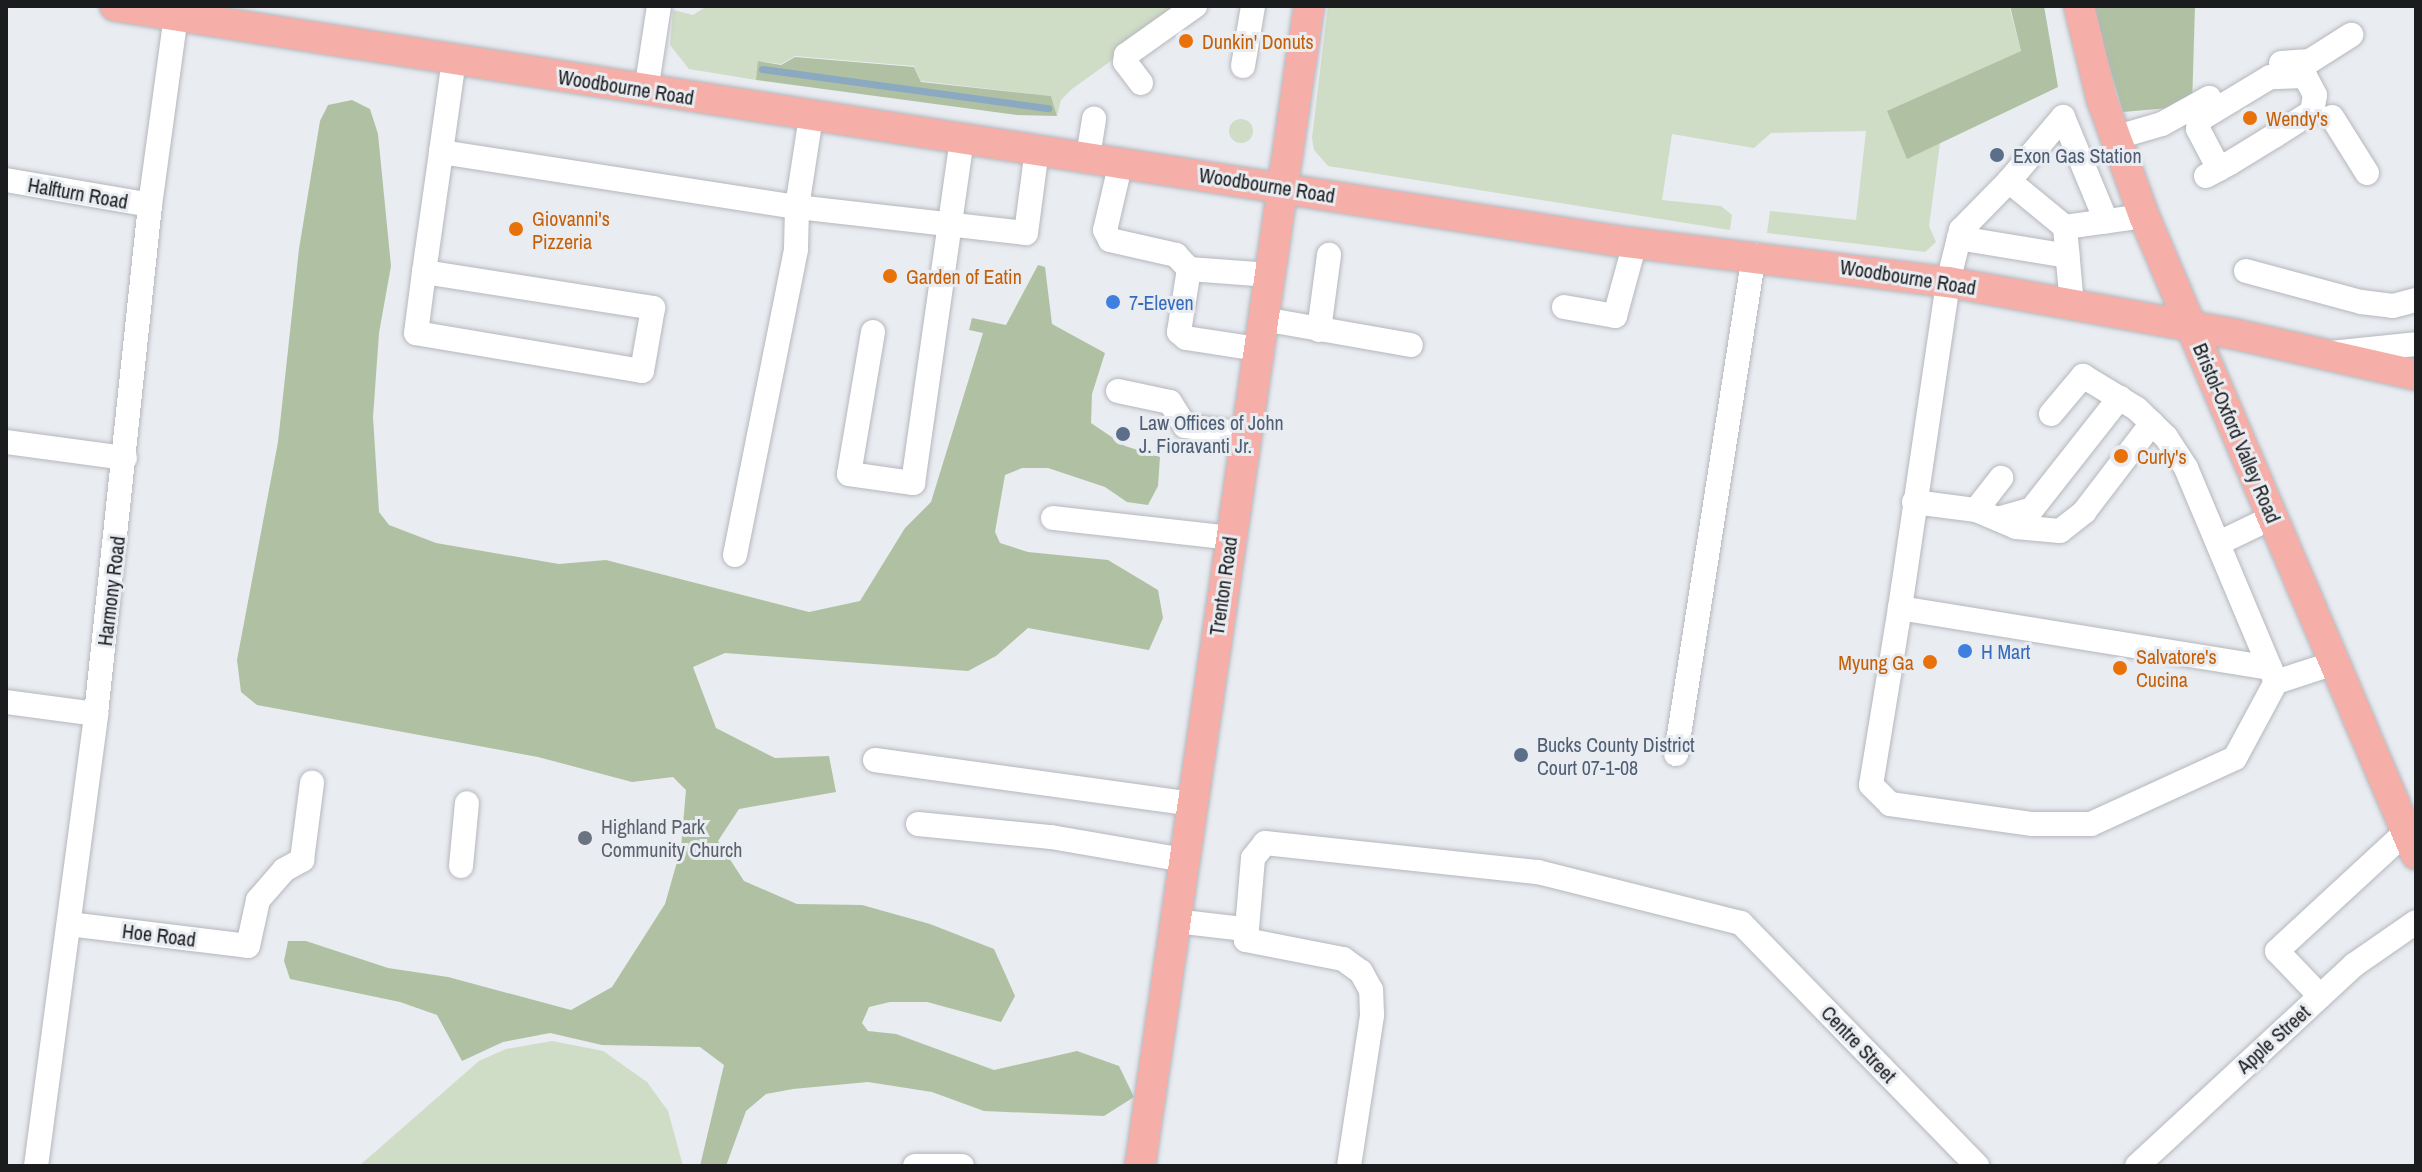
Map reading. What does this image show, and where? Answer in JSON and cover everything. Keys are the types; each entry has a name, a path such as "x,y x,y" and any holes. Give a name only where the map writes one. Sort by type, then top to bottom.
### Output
{"main road":[{"name":"Woodbourne Road","path":"115,6 811,117 1635,243 1754,255 1948,282 2190,326 2416,375"},
{"name":"Trenton Road","path":"1140,1166 1309,6"},
{"name":"Bristol-Oxford Valley Road","path":"2079,6 2102,100 2144,216 2411,843"}],"street":[{"path":"646,91 659,6"},
{"path":"1141,83 1125,62 1126,55 1195,6"},
{"path":"1243,66 1253,6"},
{"name":"Harmony Road","path":"36,1166 96,714 150,205 176,16"},
{"path":"2114,138 2177,117 2260,69 2310,61 2351,35"},
{"path":"424,272 653,308 642,371 416,333 424,272 454,59"},
{"path":"2305,76 2315,95 2312,112 2207,166 2198,129 2199,120 2270,77 2305,76"},
{"path":"2051,414 2060,388 2083,376 2120,397 2152,423 2186,468 2273,675 2235,758 2091,824 2033,824 1890,804 1871,785 1948,282 1959,238 2063,117 2102,100"},
{"path":"735,555 796,249 797,207 811,117"},
{"path":"2063,117 2106,221"},
{"path":"2177,117 2207,166"},
{"path":"2332,117 2367,173"},
{"path":"1088,157 1094,118"},
{"path":"873,332 849,474 913,483 962,140"},
{"path":"441,152 797,207 1026,233 1037,150"},
{"path":"1121,162 1105,230 1110,240 1176,255 1189,269 1270,275"},
{"name":"Halfturn Road","path":"6,180 150,205"},
{"path":"2009,181 2065,227 2072,305"},
{"path":"2065,227 2144,216"},
{"path":"1959,238 2068,256"},
{"path":"1564,307 1615,316 1635,243"},
{"path":"1319,330 1329,255"},
{"path":"1676,754 1754,255"},
{"path":"1189,269 1179,332 1186,338 1258,349"},
{"path":"2246,271 2361,302 2393,306 2416,300"},
{"path":"1263,319 1411,345"},
{"path":"2325,354 2416,344"},
{"path":"1118,391 1170,402 1185,426 1245,434"},
{"path":"2001,518 2032,509 2120,397"},
{"path":"1914,502 1970,502 2001,518 2040,531 2071,526 2152,423"},
{"path":"6,442 125,458"},
{"path":"1970,502 2001,478"},
{"path":"2219,543 2273,517"},
{"path":"1053,518 1230,538"},
{"path":"1900,608 2273,675 2334,663"},
{"path":"6,702 96,714"},
{"path":"875,760 1192,804"},
{"name":"Hoe Road","path":"69,924 248,946 258,900 284,870 302,860 312,783"},
{"path":"461,866 467,803"},
{"path":"918,824 1051,837 1184,860"},
{"name":"Centre Street","path":"1244,929 1253,858 1265,843 1538,872 1741,923 1977,1166"},
{"path":"2320,996 2277,951 2311,918 2411,843"},
{"path":"1175,921 1244,929 1246,940 1254,945 1343,959 1361,972 1371,990 1372,1015 1349,1166"},
{"name":"Apple Street","path":"2137,1166 2320,996 2416,922"},
{"path":"915,1166 962,1166"}],"green space":[{"path":"707,6 1187,6 1072,89 1061,100 1057,116 1051,96 921,81 914,66 795,56 781,64 759,61 756,80 689,69 670,45 673,10 693,15"},
{"path":"1328,6 2009,6 2021,51 1888,111 1907,158 1940,143 1929,226 1936,242 1925,252 1767,233 1770,211 1856,220 1866,131 1771,133 1754,148 1672,134 1662,200 1721,206 1732,215 1730,230 1328,166 1314,150 1312,138"},
{"path":"2010,6 2044,6 2058,87 1907,159 1887,111 2021,51"},
{"path":"2091,6 2195,6 2192,106 2123,112"},
{"path":"795,57 914,67 921,82 1051,96 1057,116 1017,115 756,80 758,61 781,65"},
{"path":"352,100 370,109 378,134 391,266 379,333 373,417 379,512 389,525 436,543 559,564 606,560 809,612 860,601 905,528 931,502 983,333 969,330 972,318 1006,325 1038,265 1045,267 1052,324 1105,353 1092,394 1091,423 1125,446 1160,457 1158,486 1148,505 1127,502 1105,487 1048,468 1022,468 1005,475 995,532 1000,543 1028,552 1108,560 1158,590 1163,618 1149,650 1028,628 996,656 968,671 725,653 693,667 716,728 775,758 829,756 836,792 739,809 718,841 744,881 797,904 862,905 930,924 994,949 1015,996 1001,1022 927,1002 890,1002 869,1007 862,1023 868,1031 896,1034 994,1070 1077,1051 1119,1066 1134,1097 1104,1116 984,1111 932,1092 868,1082 793,1089 766,1094 746,1111 726,1166 700,1166 724,1065 700,1047 602,1045 550,1033 503,1042 462,1061 437,1015 400,1002 290,979 284,961 288,941 306,941 388,968 448,977 571,1010 612,987 665,904 681,848 686,790 673,777 632,782 538,757 257,705 241,692 237,660 278,442 299,249 320,121 328,105"},
{"path":"1241,119 1250,122 1253,131 1250,140 1241,143 1232,140 1229,131 1232,122"},
{"path":"552,1041 603,1051 647,1082 668,1111 683,1166 359,1166 479,1061 506,1049"}],"waterway":[{"path":"762,69 1048,108"}],"place":[{"name":"Dunkin' Donuts","path":"1186,41"},
{"name":"Wendy's","path":"2250,118"},
{"name":"Exon Gas Station","path":"1997,155"},
{"name":"Giovanni's Pizzeria","path":"516,229"},
{"name":"Garden of Eatin","path":"890,276"},
{"name":"7-Eleven","path":"1113,302"},
{"name":"Law Offices of John J. Fioravanti Jr.","path":"1123,434"},
{"name":"Curly's","path":"2121,456"},
{"name":"H Mart","path":"1965,651"},
{"name":"Myung Ga","path":"1930,662"},
{"name":"Salvatore's Cucina","path":"2120,668"},
{"name":"Bucks County District Court 07-1-08","path":"1521,755"},
{"name":"Highland Park Community Church","path":"585,838"}]}
